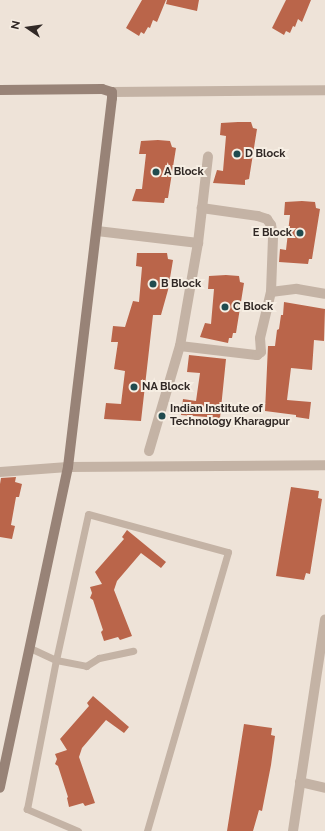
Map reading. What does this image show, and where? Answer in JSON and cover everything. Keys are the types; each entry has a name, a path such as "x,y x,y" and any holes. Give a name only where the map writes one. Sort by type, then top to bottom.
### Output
{"street":[{"path":"0,90 102,90 112,92 325,90"},
{"path":"0,788 68,467 98,231 112,105 112,92"},
{"path":"149,451 180,346 198,243 208,157"},
{"path":"180,346 257,355 261,352 260,338 271,292 273,237 271,225 267,219 258,216 202,208"},
{"path":"98,231 198,243"},
{"path":"271,292 297,288 325,294"},
{"path":"0,472 68,467 325,465"},
{"path":"292,831 325,619"},
{"path":"300,782 325,788"}],"lane":[{"path":"78,831 26,808 88,514 228,552 147,831"},
{"path":"30,648 56,660 86,666 99,658 133,651"}],"building":[{"path":"142,0 166,0 157,22 153,20 150,28 148,27 144,34 141,32 139,36 126,28"},
{"path":"167,0 199,0 197,11 166,4"},
{"path":"286,0 311,0 302,22 298,19 295,27 293,26 290,33 286,31 284,35 272,28"},
{"name":"D Block","path":"251,122 253,128 257,129 249,179 245,180 245,185 213,183 217,170 223,171 226,136 220,135 221,123"},
{"name":"A Block","path":"141,141 170,141 172,147 176,148 168,198 165,198 164,203 132,201 136,189 142,189 146,154 139,154"},
{"name":"E Block","path":"285,202 315,202 316,208 320,209 312,259 309,259 308,264 279,262 280,249 286,250 290,215 284,215"},
{"path":"137,253 167,253 168,259 173,260 168,290 161,315 153,315 141,421 104,419 106,403 121,404 125,371 114,369 118,342 111,342 113,326 125,327 133,301 139,302 142,267 136,266"},
{"name":"C Block","path":"209,276 239,276 240,282 244,283 236,333 233,333 232,338 229,338 228,343 200,337 205,323 211,324 214,289 208,289"},
{"path":"284,302 325,309 324,341 314,340 312,370 291,368 287,400 311,402 309,419 296,417 296,415 265,411 268,346 275,346 277,330 279,329 281,315 283,315"},
{"path":"189,355 226,359 220,418 181,415 183,399 196,401 200,373 187,372"},
{"path":"16,477 15,482 22,484 19,497 16,497 11,525 15,526 12,539 0,537 0,484 1,478"},
{"path":"291,487 319,491 318,498 322,499 310,574 306,573 304,580 276,576"},
{"path":"127,530 166,562 161,568 141,553 117,581 114,590 132,636 120,640 118,637 104,641 101,632 103,630 93,600 90,598 92,593 90,587 102,584 95,572 124,539 122,537"},
{"path":"93,696 129,727 124,733 106,720 82,748 79,757 95,803 85,806 83,803 69,807 68,797 58,766 55,764 57,759 55,754 67,750 60,739 89,706 87,703"},
{"path":"244,724 272,728 271,735 275,736 271,765 262,811 259,810 253,831 227,831"}],"place":[{"name":"D Block","path":"237,154"},
{"name":"A Block","path":"156,172"},
{"name":"E Block","path":"300,233"},
{"name":"B Block","path":"153,284"},
{"name":"C Block","path":"225,307"},
{"name":"NA Block","path":"134,387"},
{"name":"Indian Institute of Technology Kharagpur","path":"162,416"}]}
